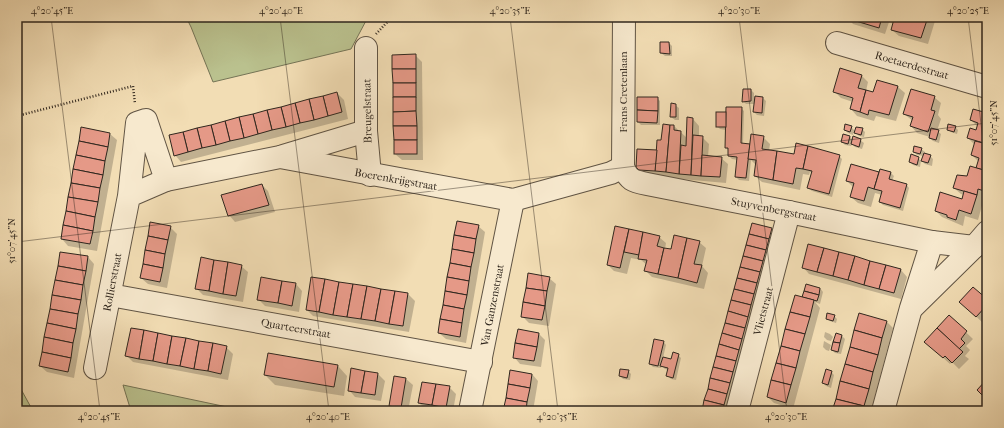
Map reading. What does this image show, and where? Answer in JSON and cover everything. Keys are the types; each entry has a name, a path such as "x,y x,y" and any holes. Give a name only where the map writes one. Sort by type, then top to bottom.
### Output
{"street":[{"name":"Frans Cretenlaan","path":"623,166 624,17"},
{"name":"Roetaerdestraat","path":"837,43 987,86"},
{"name":"Breugelstraat","path":"366,48 366,131 370,175"},
{"path":"137,123 146,120 166,180"},
{"name":"Rollierstraat","path":"95,368 129,196 137,123"},
{"path":"280,157 366,131"},
{"name":"Boerenkrijgstraat","path":"129,196 166,180 280,157 370,175 513,200 611,173 623,166"},
{"name":"Stuyvenbergstraat","path":"623,166 627,176 635,182 932,242 980,240"},
{"name":"Van Ganzenstraat","path":"470,411 513,200"},
{"name":"Vlietstraat","path":"737,411 789,212"},
{"name":"Stuyvenbergstraat","path":"911,308 980,240"},
{"path":"883,411 911,308 932,242"},
{"name":"Quarteerstraat","path":"110,295 481,362"}],"path":[{"path":"17,116 133,86 137,123"}],"green space":[{"path":"186,17 368,17 351,49 213,82"},
{"path":"17,382 33,411 17,411"},
{"path":"123,385 246,411 131,411"}],"building":[{"path":"846,17 882,17 879,28"},
{"path":"889,17 928,17 921,38 891,30 894,19"},
{"path":"660,42 669,42 670,54 660,53"},
{"path":"416,54 416,69 392,69 392,55"},
{"path":"840,68 862,75 858,88 866,90 860,112 850,109 853,98 833,92"},
{"path":"392,69 416,69 416,83 393,83"},
{"path":"877,80 898,86 889,115 869,110 868,115 860,112 866,90 873,92"},
{"path":"393,83 416,83 416,97 393,97"},
{"path":"743,89 751,89 751,101 742,102"},
{"path":"911,89 935,96 931,110 935,111 928,132 910,126 913,117 903,114"},
{"path":"337,92 342,112 328,116 323,96"},
{"path":"323,96 328,116 314,120 309,99"},
{"path":"755,96 763,97 762,113 753,112"},
{"path":"393,97 416,97 416,111 393,112"},
{"path":"637,97 658,97 658,111 637,110"},
{"path":"309,99 314,120 300,123 295,103"},
{"path":"295,103 300,123 286,127 281,107"},
{"path":"671,103 676,104 676,117 670,117"},
{"path":"281,107 286,127 272,130 267,110"},
{"path":"726,107 742,107 741,143 750,144 746,178 735,177 737,157 728,156 728,148 725,148"},
{"path":"973,109 987,113 987,144 967,138 970,128 976,130 978,123 970,120"},
{"path":"267,110 272,130 258,134 253,114"},
{"path":"637,110 658,111 657,123 637,122"},
{"path":"416,111 417,126 393,126 393,112"},
{"path":"716,112 726,112 726,127 716,127"},
{"path":"253,114 258,134 244,138 239,117"},
{"path":"239,117 244,138 230,141 225,121"},
{"path":"687,117 693,118 691,175 679,174 681,145 686,146"},
{"path":"225,121 230,141 216,145 211,125"},
{"path":"663,124 670,125 666,172 655,171 657,140 661,140"},
{"path":"845,124 852,126 850,132 844,130"},
{"path":"948,124 956,126 954,132 947,130"},
{"path":"211,125 216,145 202,148 197,128"},
{"path":"670,125 674,125 674,130 681,131 679,174 666,172"},
{"path":"393,126 417,126 417,140 394,140"},
{"path":"81,127 110,133 108,147 79,141"},
{"path":"856,127 863,128 861,135 854,133"},
{"path":"197,128 202,148 188,152 183,132"},
{"path":"931,128 939,130 936,140 929,138"},
{"path":"183,132 188,152 174,156 169,135"},
{"path":"751,134 764,136 762,149 777,151 773,180 754,176 756,160 748,159"},
{"path":"843,134 850,136 848,144 841,142"},
{"path":"693,135 703,136 701,176 691,175"},
{"path":"853,136 861,139 859,147 851,144"},
{"path":"394,140 417,140 417,154 394,154"},
{"path":"79,141 108,147 105,161 76,155"},
{"path":"975,141 987,144 987,171 976,168 979,158 971,155"},
{"path":"796,143 808,146 803,169 796,168 793,184 773,180 777,151 794,154"},
{"path":"808,146 840,155 829,194 807,188 812,171 803,169"},
{"path":"914,146 922,148 920,154 913,152"},
{"path":"637,149 657,150 655,171 639,170 636,167"},
{"path":"924,153 931,155 928,163 921,161"},
{"path":"911,154 919,157 917,165 909,162"},
{"path":"76,155 105,161 103,175 73,169"},
{"path":"702,155 722,157 720,177 701,176"},
{"path":"851,164 879,172 874,189 868,187 864,201 850,197 854,183 846,181"},
{"path":"970,166 987,171 987,192 978,189 977,195 953,188 957,175 967,176"},
{"path":"73,169 103,175 100,188 71,183"},
{"path":"880,169 891,172 889,179 907,184 900,208 879,202 882,191 874,189"},
{"path":"71,183 100,188 98,202 68,197"},
{"path":"262,184 269,205 228,216 221,195"},
{"path":"964,191 977,195 971,214 959,210 956,220 935,211 940,192 962,199"},
{"path":"68,197 98,202 95,217 66,211"},
{"path":"66,211 95,217 93,231 63,225"},
{"path":"457,221 479,225 476,239 454,235"},
{"path":"150,222 171,226 168,240 148,236"},
{"path":"752,223 772,228 769,239 749,234"},
{"path":"63,225 93,231 90,244 61,239"},
{"path":"615,226 629,229 620,268 607,265"},
{"path":"629,229 643,232 639,255 624,252"},
{"path":"643,232 660,236 657,246 664,248 658,274 644,271 647,260 638,259"},
{"path":"749,234 769,239 766,250 746,245"},
{"path":"454,235 476,239 474,253 452,249"},
{"path":"674,235 687,238 678,278 658,274 664,248 671,249"},
{"path":"148,236 168,240 165,254 145,250"},
{"path":"687,238 700,241 694,264 702,265 697,283 678,278"},
{"path":"808,244 824,248 817,272 802,268"},
{"path":"746,245 766,250 763,261 743,256"},
{"path":"824,248 839,252 833,276 817,272"},
{"path":"452,249 474,253 471,267 450,263"},
{"path":"145,250 165,254 163,268 143,264"},
{"path":"60,252 88,256 86,271 58,266"},
{"path":"839,252 855,256 848,280 833,276"},
{"path":"743,256 763,261 760,272 740,267"},
{"path":"855,256 870,261 864,285 848,280"},
{"path":"201,257 214,260 209,291 195,289"},
{"path":"214,260 228,262 223,294 209,291"},
{"path":"870,261 886,265 879,289 864,285"},
{"path":"228,262 242,265 236,296 223,294"},
{"path":"450,263 471,267 469,281 447,277"},
{"path":"143,264 163,268 160,282 140,278"},
{"path":"886,265 901,269 894,293 879,289"},
{"path":"58,266 86,271 83,285 55,280"},
{"path":"740,267 760,272 757,283 737,278"},
{"path":"528,273 550,277 547,291 526,288"},
{"path":"261,277 282,281 278,303 257,300"},
{"path":"311,277 325,279 319,312 306,310"},
{"path":"447,277 469,281 467,295 445,291"},
{"path":"737,278 757,283 754,294 734,289"},
{"path":"325,279 339,282 333,315 319,312"},
{"path":"55,280 83,285 81,300 52,295"},
{"path":"282,281 296,283 292,306 278,303"},
{"path":"339,282 353,284 347,317 333,315"},
{"path":"353,284 367,286 361,319 347,317"},
{"path":"806,284 820,288 819,295 804,291"},
{"path":"367,286 381,289 375,321 361,319"},
{"path":"973,287 987,299 987,305 976,317 959,302"},
{"path":"526,288 547,291 545,306 523,302"},
{"path":"381,289 395,291 389,324 375,321"},
{"path":"734,289 754,294 751,305 731,300"},
{"path":"395,291 408,293 403,326 389,324"},
{"path":"445,291 467,295 464,309 443,305"},
{"path":"804,291 819,295 817,301 802,297"},
{"path":"52,295 81,300 78,314 50,309"},
{"path":"795,295 814,300 810,317 790,312"},
{"path":"731,300 751,305 748,317 728,311"},
{"path":"523,302 545,306 542,320 521,317"},
{"path":"443,305 464,309 462,323 440,319"},
{"path":"50,309 78,314 76,329 47,323"},
{"path":"728,311 748,317 745,328 725,323"},
{"path":"790,312 810,317 805,334 785,329"},
{"path":"827,313 835,315 833,321 826,319"},
{"path":"859,313 887,321 882,338 854,330"},
{"path":"949,315 967,331 961,339 965,343 959,349 937,328"},
{"path":"440,319 462,323 460,337 438,333"},
{"path":"47,323 76,329 73,343 44,337"},
{"path":"725,323 745,328 742,339 722,333"},
{"path":"131,328 144,330 139,359 125,356"},
{"path":"937,328 963,352 952,363 945,356 943,358 924,342"},
{"path":"518,329 539,333 537,347 515,343"},
{"path":"785,329 805,334 800,351 781,346"},
{"path":"144,330 158,333 153,361 139,359"},
{"path":"854,330 882,338 878,355 850,347"},
{"path":"158,333 172,336 167,364 153,361"},
{"path":"722,333 742,339 739,350 719,344"},
{"path":"836,333 842,335 840,343 833,342"},
{"path":"172,336 186,338 180,366 167,364"},
{"path":"44,337 73,343 71,358 42,352"},
{"path":"186,338 199,341 194,369 180,366"},
{"path":"654,339 664,341 658,366 649,364"},
{"path":"199,341 213,343 208,371 194,369"},
{"path":"833,342 840,343 838,352 831,350"},
{"path":"213,343 227,346 221,374 208,371"},
{"path":"515,343 537,347 534,361 513,358"},
{"path":"719,344 739,350 736,361 716,356"},
{"path":"781,346 800,351 796,368 776,363"},
{"path":"850,347 878,355 873,372 845,364"},
{"path":"42,352 71,358 68,372 39,366"},
{"path":"673,352 679,354 673,378 666,376 668,368 660,366 663,357 671,359"},
{"path":"268,353 338,365 334,387 264,375"},
{"path":"716,356 736,361 733,372 713,367"},
{"path":"776,363 796,368 791,385 771,380"},
{"path":"845,364 873,372 869,389 840,381"},
{"path":"713,367 733,372 730,383 710,378"},
{"path":"351,368 365,371 361,393 348,391"},
{"path":"620,369 629,370 627,378 619,376"},
{"path":"826,369 832,371 828,385 822,383"},
{"path":"510,370 532,374 530,388 508,384"},
{"path":"365,371 378,373 375,395 361,393"},
{"path":"394,376 406,378 401,408 389,406"},
{"path":"710,378 730,383 727,394 708,389"},
{"path":"987,379 987,400 977,390"},
{"path":"771,380 791,385 786,403 767,397"},
{"path":"840,381 869,389 864,406 836,399"},
{"path":"422,382 436,384 432,405 418,403"},
{"path":"436,384 450,386 446,408 432,405"},
{"path":"508,384 530,388 527,402 506,398"},
{"path":"708,389 727,394 724,405 704,400"},
{"path":"506,398 527,402 526,411 503,411"},
{"path":"836,399 864,406 863,411 832,411"},
{"path":"704,400 724,405 723,411 702,411"}]}
